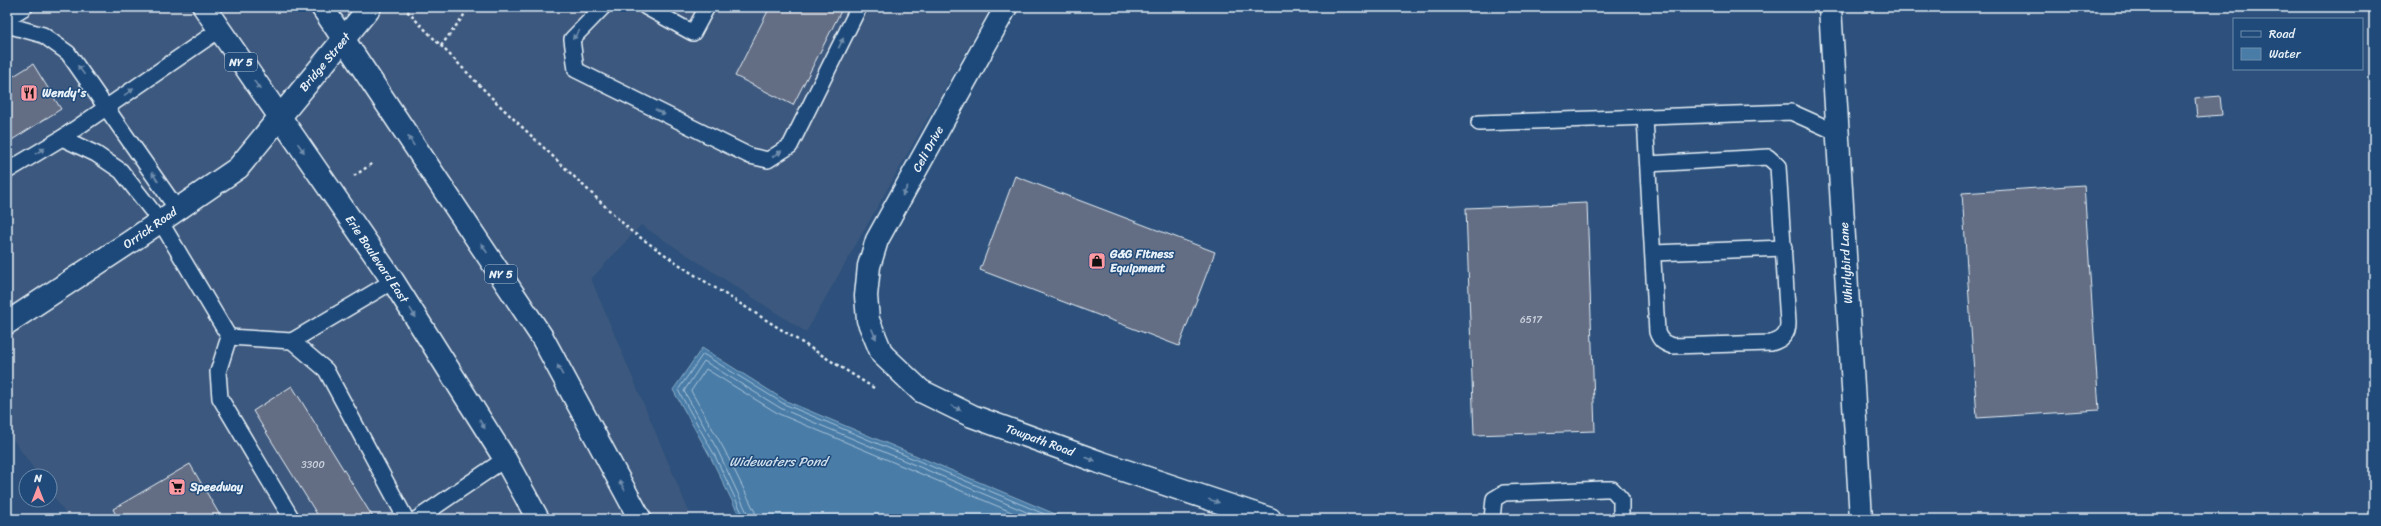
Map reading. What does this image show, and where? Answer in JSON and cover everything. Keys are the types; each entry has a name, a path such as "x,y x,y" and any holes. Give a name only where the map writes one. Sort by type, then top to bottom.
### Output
{"street":[{"name":"Erie Boulevard East","path":"204,7 393,281 505,459 538,519"},
{"name":"NY 5","path":"322,7 345,39 421,157 478,239 542,337 640,519"},
{"name":"Bridge Street","path":"278,116 345,39 370,7"},
{"name":"Celi Drive","path":"866,296 869,266 877,240 1006,7"},
{"name":"Whirlybird Lane","path":"1830,7 1861,519"},
{"name":"Orrick Road","path":"7,323 238,168 278,116"},
{"name":"Towpath Road","path":"866,296 868,320 882,354 921,391 972,416 1106,464 1270,519"}],"lane":[{"path":"7,18 25,7"},
{"path":"603,7 572,39 576,70 750,156 768,160 790,146 859,7"},
{"path":"646,7 693,33 707,7"},
{"path":"7,25 43,35 68,53 107,107 168,215 229,337 218,372 220,398 292,519"},
{"path":"7,171 62,138 219,30"},
{"path":"1479,123 1791,112 1838,133"},
{"path":"1645,118 1657,332 1664,343 1672,346 1777,342 1788,332 1780,174 1778,166 1768,157 1648,164"},
{"path":"62,138 96,154 121,171 168,215"},
{"path":"1653,253 1784,248"},
{"path":"229,337 292,341 393,281"},
{"path":"292,341 326,370 406,519"},
{"path":"417,519 505,459"},
{"path":"1492,519 1494,499 1504,493 1612,489 1621,499 1621,519"}],"path":[{"path":"403,7 497,103 631,231 690,272 876,389"},
{"path":"441,46 470,7"},
{"path":"354,176 373,163"}],"shaded area":[{"path":"7,7 991,7 806,332 641,225 591,279 692,519 69,519 58,503 58,468 33,468 7,431"}],"water":[{"name":"Widewaters Pond","path":"702,348 786,401 1067,519 741,519 710,456 673,390"}],"building":[{"path":"770,7 843,7 793,105 735,76"},
{"name":"Wendy's","path":"33,64 61,109 7,143 7,74 9,73 12,77"},
{"path":"2220,96 2222,115 2197,117 2195,98"},
{"name":"G&G Fitness Equipment","path":"1015,176 1215,252 1179,346 980,270"},
{"path":"2084,185 2099,410 1977,418 1962,193"},
{"path":"1587,203 1595,431 1474,435 1466,208"},
{"path":"292,386 374,519 320,519 253,411"},
{"name":"Speedway","path":"190,464 222,519 118,519 113,509"}],"place":[{"name":"Wendy's","path":"29,93"},
{"name":"G&G Fitness Equipment","path":"1097,261"},
{"name":"Speedway","path":"177,487"}]}
